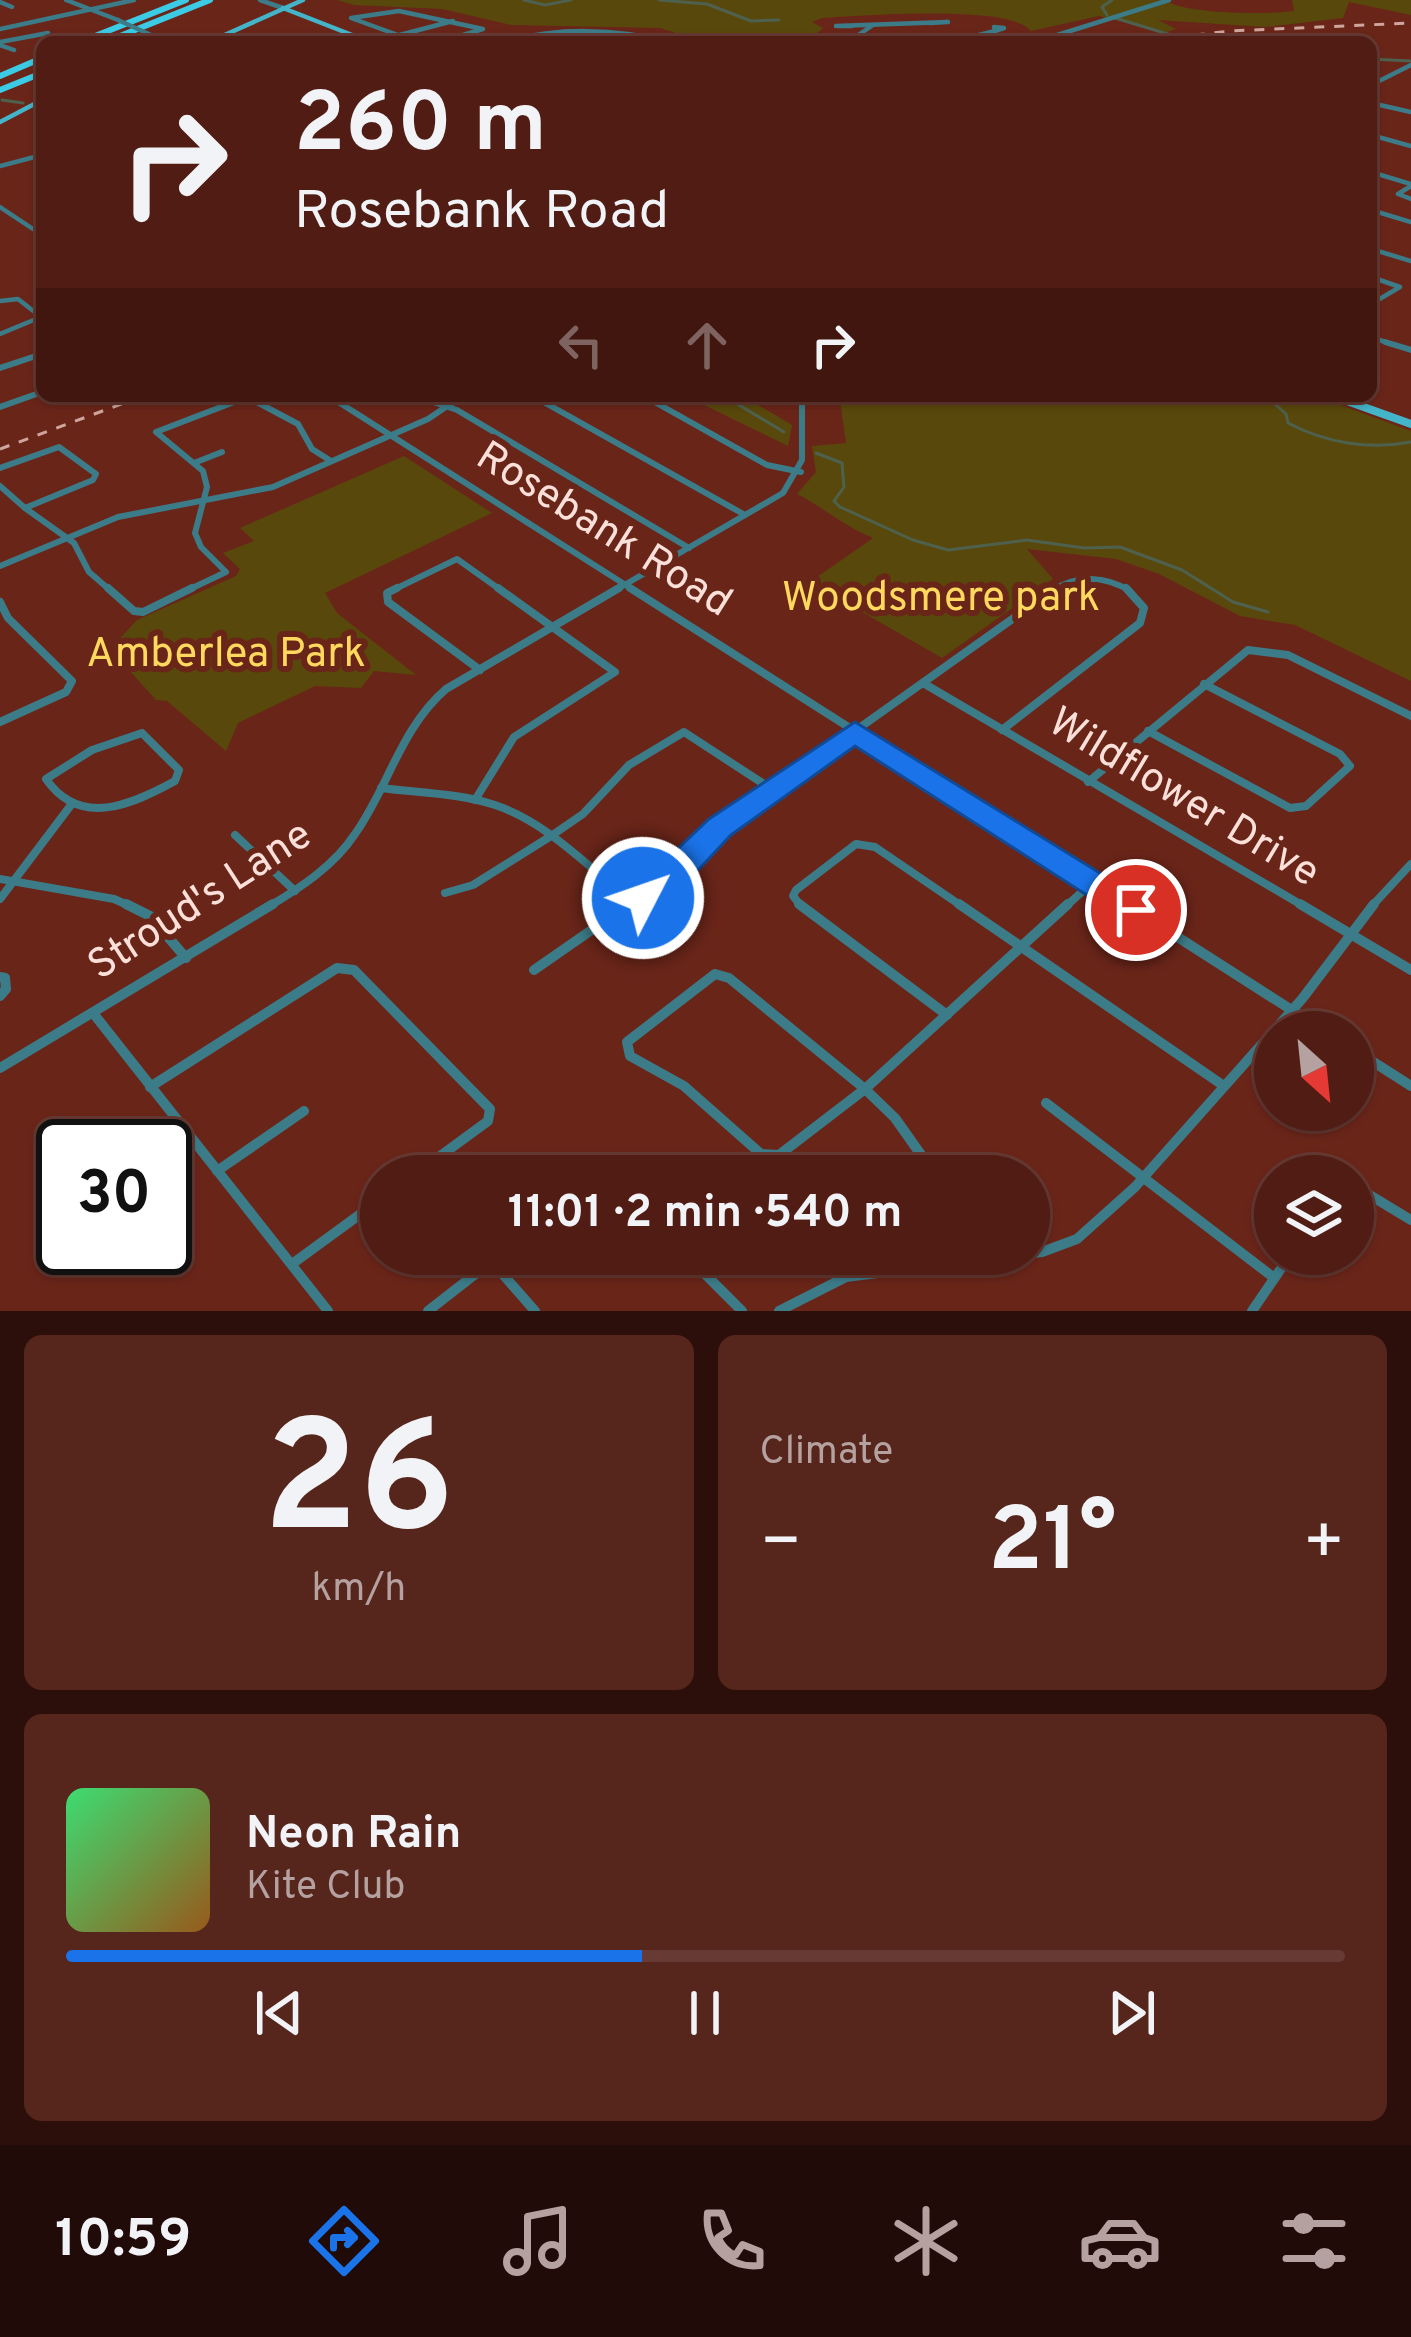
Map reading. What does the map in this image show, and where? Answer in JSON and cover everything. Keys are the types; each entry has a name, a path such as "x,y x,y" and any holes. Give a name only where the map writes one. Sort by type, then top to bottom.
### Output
{"highway":[{"path":"95,36 186,0"},
{"path":"107,36 197,0"},
{"path":"125,36 210,0"},
{"path":"129,36 223,0"},
{"path":"0,85 36,70"},
{"path":"0,85 36,70"}],"main road":[{"path":"223,36 300,0"},
{"path":"285,9 356,36"},
{"path":"268,18 302,16"},
{"path":"0,122 36,103"},
{"path":"1350,402 1411,424"}],"street":[{"path":"66,0 152,36"},
{"path":"0,28 132,0"},
{"path":"260,0 285,9"},
{"path":"1052,36 1169,0"},
{"path":"0,2 12,7"},
{"path":"398,35 351,17 381,11 483,29 460,36"},
{"path":"394,36 453,21"},
{"path":"856,36 872,23"},
{"path":"852,26 930,23"},
{"path":"975,36 995,31"},
{"path":"0,44 49,32"},
{"path":"520,36 530,32 649,36"},
{"path":"592,36 594,32"},
{"path":"0,44 14,50"},
{"path":"1377,82 1411,65"},
{"path":"1396,109 1411,101"},
{"path":"1377,104 1411,112"},
{"path":"1377,137 1411,146"},
{"path":"0,166 36,157"},
{"path":"1377,174 1411,185"},
{"path":"1411,185 1398,194 1411,199"},
{"path":"0,206 36,231"},
{"path":"1377,212 1411,222"},
{"path":"1377,251 1411,261"},
{"path":"1377,279 1400,287 1377,300"},
{"path":"0,302 18,299 36,313"},
{"path":"0,334 36,319"},
{"path":"1377,339 1411,350"},
{"path":"0,368 36,356"},
{"path":"0,407 36,394"},
{"path":"0,486 79,548 89,572 134,611 143,612 226,572 197,540 207,480 156,432 234,402"},
{"path":"256,402 298,424 312,449 331,461"},
{"name":"Rosebank Road","path":"338,402 1291,1010"},
{"path":"435,402 689,548"},
{"path":"0,566 118,517 244,496 390,436 453,402"},
{"path":"544,402 745,514"},
{"path":"655,402 767,465 801,472 802,402"},
{"path":"0,468 58,447 96,474 93,480 25,508"},
{"path":"194,463 222,452"},
{"name":"Stroud's Lane","path":"0,1068 295,891 355,835 428,703 783,494 801,472"},
{"path":"475,800 514,737 613,676 611,666 457,560 387,593 388,602 480,670"},
{"path":"534,970 635,904 675,873 720,827 1069,582 1102,579 1137,596 1144,608 1140,623 1002,730"},
{"path":"0,602 4,620 71,681 71,687 0,722"},
{"path":"1088,782 1239,654 1271,650 1411,716"},
{"name":"Wildflower Drive","path":"922,683 1411,970"},
{"path":"1148,731 1290,808 1306,806 1351,766 1340,754 1204,684"},
{"path":"445,893 473,885 551,836 583,814 629,765 684,732 773,790"},
{"path":"142,733 179,770 175,782 118,811 71,805 46,779 125,736 142,733"},
{"path":"381,788 475,800 510,811 551,836 635,904"},
{"path":"0,899 71,805"},
{"path":"235,836 295,891"},
{"path":"946,1015 799,905 793,896 796,890 863,842 1224,1086"},
{"path":"1050,1249 1077,1239 1142,1178 1291,1010 1411,864"},
{"path":"0,879 114,898 150,916 186,958"},
{"path":"921,1155 897,1117 865,1089 729,978 715,974 635,1033 625,1049 629,1056 683,1086 760,1154 779,1155 865,1089 1092,884"},
{"path":"150,1087 337,968 354,970 490,1109 488,1121 441,1155"},
{"path":"0,977 5,978 5,988 0,996"},
{"path":"93,1013 328,1311"},
{"path":"1374,1063 1411,1087"},
{"path":"1046,1103 1273,1277 1252,1311"},
{"path":"217,1171 304,1111"},
{"path":"1374,1194 1411,1220"},
{"path":"292,1264 360,1214"},
{"path":"428,1311 474,1275"},
{"path":"509,1275 536,1311"},
{"path":"706,1275 742,1311"},
{"path":"779,1311 858,1275"}],"green space":[{"path":"337,0 1165,0 1206,11 1245,13 1294,11 1292,0 1411,0 1411,15 1349,2 1343,18 1265,27 1158,20 1176,29 1167,32 1099,16 1031,31 995,17 900,14 822,18 812,22 823,28 814,36 685,36 660,28 511,25 442,9"},
{"path":"753,402 792,425 788,446 702,404"},
{"name":"Woodsmere park","path":"840,402 1332,402 1411,431 1411,681 1295,625 1240,616 1159,574 1116,559 1027,549 1053,579 942,658 810,582 873,538 797,494 816,472 812,446 846,443"},
{"name":"Amberlea Park","path":"404,456 492,513 325,593 337,613 416,675 374,671 361,688 315,686 238,723 226,751 167,701 156,700 110,649 137,620 236,576 240,569 223,553 254,541 240,528"}],"waterway":[{"path":"524,0 545,5 571,0"},
{"path":"659,0 707,4 751,21 779,20"},
{"path":"1107,15 1102,7 1112,0"},
{"path":"1115,18 1171,35"},
{"path":"1377,59 1411,61"},
{"path":"2,100 23,103"},
{"path":"734,402 784,432"},
{"path":"1273,402 1286,414 1288,423 1317,436 1364,445 1411,442"},
{"path":"816,453 842,463 844,487 834,501 840,507 913,540 948,550 1027,540 1084,548 1120,547 1182,570 1233,602 1268,612"}],"railway":[{"path":"1187,36 1411,23"},
{"path":"0,449 127,402"}],"route":[{"path":"643,898 720,827 855,732 1136,910"}]}
